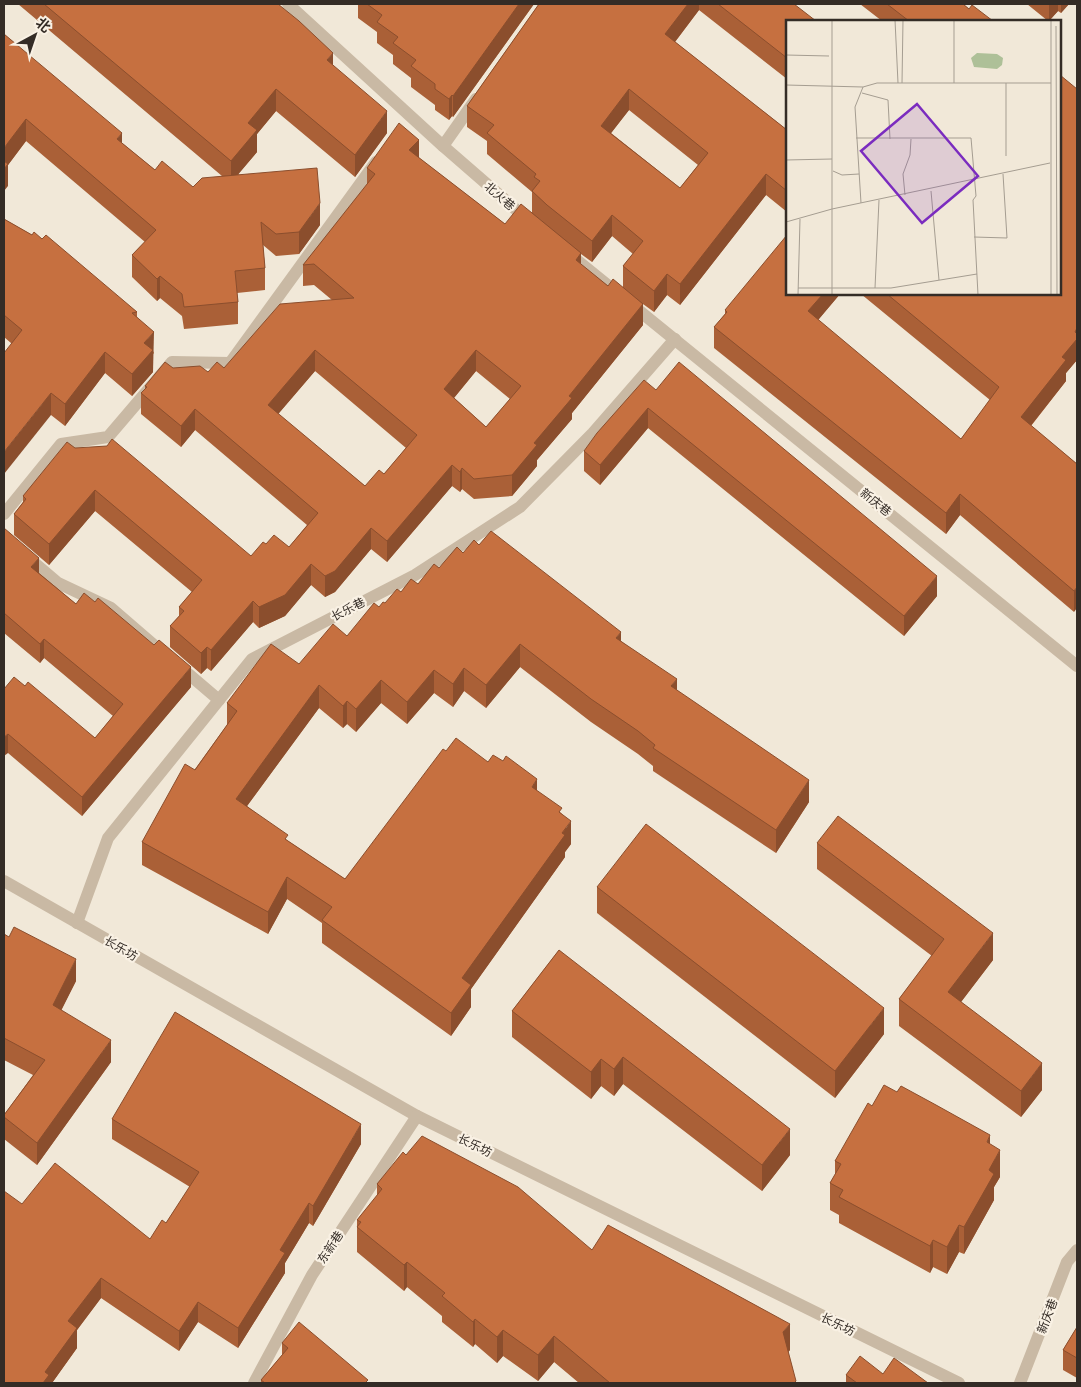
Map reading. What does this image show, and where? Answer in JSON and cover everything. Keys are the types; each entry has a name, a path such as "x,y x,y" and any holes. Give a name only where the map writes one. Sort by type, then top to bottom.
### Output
{"street":[{"name":"北火巷","path":"288,4 407,119 443,146 535,226"},
{"path":"443,146 482,91"},
{"path":"4,514 60,444 108,437 172,362 230,363 381,155"},
{"path":"556,244 675,339"},
{"name":"新庆巷","path":"675,339 1077,666"},
{"name":"长乐巷","path":"77,923 108,838 252,659 415,574 520,507 593,433 675,339"},
{"path":"4,537 58,583 111,608 219,700"},
{"name":"长乐坊","path":"4,881 417,1116 959,1383"},
{"name":"东新巷","path":"254,1383 312,1274 417,1116"},
{"name":"新庆巷","path":"1020,1383 1068,1262 1077,1250"}],"building":[{"path":"44,4 278,4 333,53 327,60 387,111 355,155 276,89 248,123 257,130 231,161"},
{"path":"367,4 519,4 449,99 435,89 435,84 411,66 416,60 393,43 398,37 377,22 382,15"},
{"path":"539,4 688,4 665,34 786,129 786,190 766,174 680,284 667,274 654,291 623,266 643,241 612,215 592,241 532,191 540,181 534,177 536,174 487,133 494,125 467,106","holes":["629,89 708,153 680,188 601,126"]},
{"path":"718,4 794,4 815,20 786,20 786,57"},
{"path":"887,4 963,4 969,9 972,5 992,20 908,20"},
{"path":"4,34 122,133 117,139 155,170 162,161 193,187 202,178 317,168 320,203 299,232 276,234 261,222 265,268 235,271 238,302 184,307 182,294 160,276 157,279 132,255 156,230 26,119 4,148"},
{"path":"1061,76 1077,89 1077,328 1075,332 1077,339 1062,357 1066,360 1021,417 1077,464 1077,587 1074,591 960,494 946,513 714,327 727,312 725,310 786,236 786,295 822,295 808,311 961,439 999,387 888,295 1061,295"},
{"path":"399,123 419,140 409,150 505,224 521,204 581,253 576,260 608,286 613,279 643,304 569,396 572,398 534,443 537,445 512,475 474,479 462,468 460,472 452,465 387,541 371,528 335,571 325,576 311,564 285,595 259,607 253,601 211,650 207,647 201,653 170,626 184,611 179,607 202,580 95,490 49,544 14,514 26,499 23,496 67,442 75,448 107,446 112,439 251,556 263,542 266,544 274,535 289,547 318,513 195,409 181,426 141,393 165,362 173,368 200,366 208,372 217,362 224,368 280,304 354,298 314,264 303,265 375,174 367,168","holes":["315,350 417,435 384,474 379,470 365,486 268,405","476,350 521,386 486,427 444,389"]},
{"path":"4,161 8,164 4,169"},
{"path":"4,219 32,235 34,232 42,239 46,235 137,312 132,313 154,332 144,343 153,350 132,374 105,352 65,404 51,393 4,452 4,353 22,330 4,315"},
{"path":"679,362 937,576 904,616 648,408 600,465 584,451 597,433 644,380 656,390"},
{"path":"4,528 39,558 31,567 76,604 84,593 95,602 98,598 154,645 159,640 191,667 82,797 8,734 4,737 4,689 14,677 25,686 28,682 95,738 123,704 44,639 40,644 4,613"},
{"path":"491,531 621,632 616,638 677,679 671,686 809,780 776,830 653,748 655,745 638,731 591,699 520,644 486,685 464,668 453,684 434,670 407,702 381,680 356,709 347,701 343,706 319,685 236,799 288,835 285,839 345,879 443,749 446,751 456,738 488,762 493,755 503,761 506,756 537,779 532,787 562,808 559,812 571,821 562,833 565,835 462,978 471,985 451,1013 322,920 332,907 287,877 268,912 142,842 185,764 195,770 237,711 227,703 271,644 299,664 333,624 347,636 374,603 379,607 397,589 401,592 411,579 418,584 434,564 439,568 457,547 463,553 474,540 479,545"},
{"path":"838,816 993,933 948,992 1042,1063 1021,1091 899,999 944,939 817,843"},
{"path":"646,824 884,1008 835,1071 597,887"},
{"path":"14,927 76,959 53,1005 111,1040 37,1143 4,1117 45,1060 4,1038 4,934 9,937"},
{"path":"559,950 790,1129 762,1165 623,1057 614,1069 601,1059 591,1072 512,1011"},
{"path":"175,1012 361,1124 313,1206 309,1203 280,1250 285,1253 238,1328 198,1302 179,1331 101,1278 68,1321 77,1328 45,1372 49,1375 43,1383 4,1383 4,1191 22,1204 55,1163 150,1239 162,1220 166,1223 199,1172 112,1119"},
{"path":"884,1085 897,1092 901,1086 990,1135 987,1142 1000,1150 989,1170 994,1174 964,1227 959,1225 947,1247 933,1240 930,1246 839,1197 843,1190 830,1183 841,1164 835,1161 868,1103 872,1106"},
{"path":"422,1136 518,1187 592,1250 608,1225 790,1324 783,1332 796,1381 794,1383 610,1383 554,1336 538,1355 503,1330 497,1337 475,1319 473,1322 442,1296 445,1293 407,1262 404,1265 357,1227 361,1222 357,1220 382,1189 377,1184 403,1152 406,1155"},
{"path":"299,1322 368,1380 366,1382 368,1383 265,1383 261,1380 288,1348 282,1343"},
{"path":"1077,1327 1077,1358 1063,1350"},
{"path":"860,1356 883,1374 894,1358 928,1383 857,1383 846,1375"}]}
